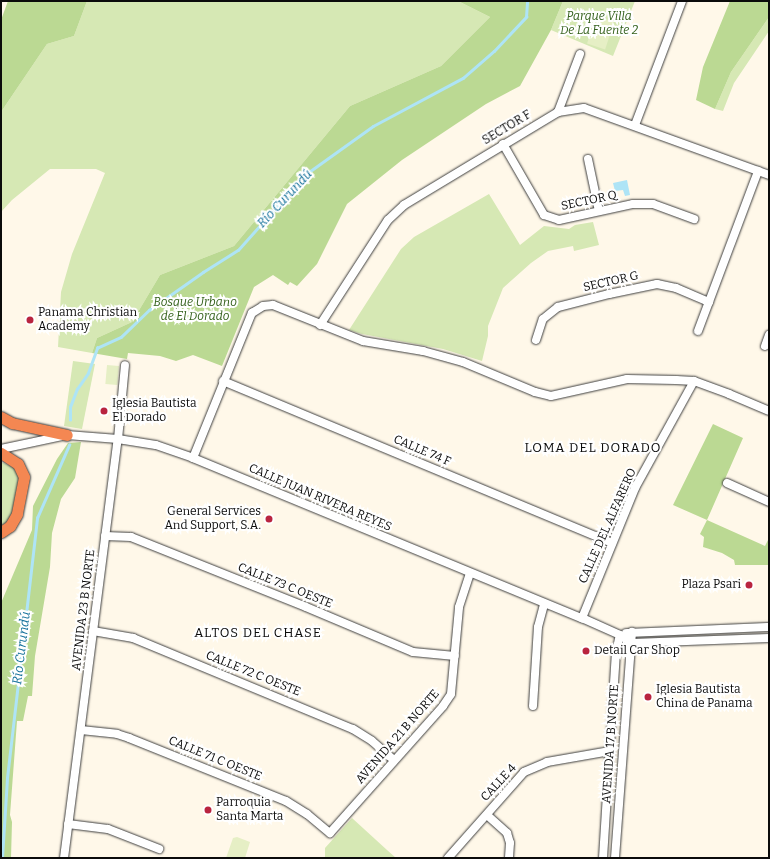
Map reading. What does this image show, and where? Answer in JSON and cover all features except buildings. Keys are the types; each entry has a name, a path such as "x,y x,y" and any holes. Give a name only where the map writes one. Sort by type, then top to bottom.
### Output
{"highway":[{"path":"1,417 12,423 67,435"},
{"path":"1,453 18,464 24,477 14,521 10,526 1,532"}],"street":[{"path":"635,125 682,1"},
{"path":"558,112 580,54"},
{"name":"SECTOR F","path":"320,325 388,220 404,205 558,112 584,108 635,125 769,175"},
{"name":"SECTOR Q","path":"503,144 544,215 560,220 633,204 653,204 694,219"},
{"path":"588,159 599,211"},
{"path":"698,332 758,171"},
{"name":"SECTOR G","path":"536,340 543,319 558,307 609,294 657,284 676,288 708,302"},
{"path":"193,458 223,381 252,313 263,306 273,305 363,341 423,351 463,362 535,392 551,396 627,379 694,381 769,411"},
{"path":"765,346 769,335"},
{"name":"AVENIDA 23 B NORTE","path":"64,858 118,439 125,365"},
{"name":"CALLE 74 F","path":"223,381 612,543"},
{"name":"CALLE DEL ALFARERO","path":"582,618 635,488 694,381"},
{"name":"CALLE JUAN RIVERA REYES","path":"1,449 67,435 118,439 156,445 193,458 470,574 582,618 620,635 632,643"},
{"path":"727,483 767,501 769,492"},
{"name":"CALLE 73 C OESTE","path":"105,536 131,537 306,607 413,652 455,656"},
{"name":"AVENIDA 21 B NORTE","path":"330,834 443,706 451,694 459,607 470,574"},
{"path":"532,706 538,627 544,604"},
{"path":"620,635 632,632 769,628"},
{"name":"CALLE 72 C OESTE","path":"93,631 133,638 353,729 372,741 394,760"},
{"name":"AVENIDA 17 B NORTE","path":"615,858 629,655 632,643 632,632"},
{"name":"AVENIDA 17 B NORTE","path":"603,858 616,652 620,635"},
{"path":"632,643 769,638"},
{"name":"CALLE 71 C OESTE","path":"81,730 117,734 129,738 286,801 307,814 330,834"},
{"name":"CALLE 4","path":"448,858 524,772 546,762 610,751"},
{"path":"486,815 507,833 510,843 509,858"},
{"path":"68,824 108,829 159,849"}],"green space":[{"path":"8,1 87,1 74,36 47,44 1,112 1,20"},
{"path":"87,1 458,1 490,17 441,66 350,106 234,246 160,275 132,322 97,338 92,353 58,347 61,292 72,254 105,173 96,169 50,169 12,200 1,212 1,112 47,44 74,36"},
{"name":"Bosque Urbano de El Dorado","path":"458,1 563,1 551,30 520,86 486,104 402,160 347,204 317,264 297,286 290,282 288,285 273,275 254,287 222,366 193,355 176,361 160,356 128,353 127,359 92,353 97,338 132,322 160,275 234,246 350,106 441,66 490,17"},
{"name":"Parque Villa De La Fuente 2","path":"563,1 635,1 613,56 551,30"},
{"path":"730,1 769,1 769,17 731,72 715,109 696,100 703,67"},
{"path":"596,16 614,22 605,49 587,44"},
{"path":"769,17 769,31 734,83 723,111 715,109 731,72"},
{"path":"489,194 520,245 544,226 569,229 575,225 593,222 599,245 574,251 573,246 548,251 531,263 503,288 488,326 488,336 482,361 443,349 362,334 349,330 401,249 414,237"},
{"path":"73,361 95,364 82,429 64,426"},
{"path":"107,365 119,366 117,385 105,384"},
{"path":"713,424 743,438 707,520 673,505"},
{"path":"81,442 75,478 61,499 52,533 50,567 35,656 32,696 28,696 23,721 17,721 10,815 12,822 11,858 1,858 1,603 32,530 33,506 57,459 68,443"},
{"path":"1,462 13,467 19,477 13,511 7,522 1,526"},
{"path":"707,520 765,546 769,538 769,565 735,565 734,560 722,553 703,547 704,537 700,534"},
{"path":"352,818 396,858 325,858 325,848"},
{"path":"237,837 250,842 245,858 226,858 233,838"}],"water":[{"path":"627,180 630,195 625,196 623,190 615,191 613,183"}],"waterway":[{"name":"Río Curundú","path":"70,420 70,407 77,389 88,373 97,348 121,337 149,310 203,272 238,250 306,174 373,126 463,78 494,51 526,17 527,1"},
{"name":"Río Curundú","path":"2,858 7,778 37,518 69,445"}],"place":[{"name":"Panama Christian Academy","path":"30,320"},
{"name":"Iglesia Bautista El Dorado","path":"104,411"},
{"name":"General Services And Support, S.A.","path":"269,519"},
{"name":"Plaza Psari","path":"749,585"},
{"name":"Detail Car Shop","path":"586,651"},
{"name":"Iglesia Bautista China de Panama","path":"648,697"},
{"name":"Parroquia Santa Marta","path":"208,810"}],"district":[{"name":"LOMA DEL DORADO","path":"593,448"},
{"name":"ALTOS DEL CHASE","path":"258,633"}]}
